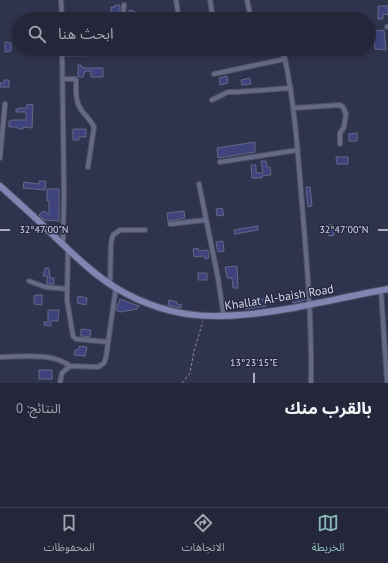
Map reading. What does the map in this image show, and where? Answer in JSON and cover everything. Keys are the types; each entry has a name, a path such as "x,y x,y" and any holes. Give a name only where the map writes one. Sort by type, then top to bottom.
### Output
{"street":[{"path":"61,0 62,12"},
{"path":"176,0 178,12"},
{"path":"210,0 212,12"},
{"path":"247,0 249,12"},
{"path":"124,5 124,12"},
{"path":"62,56 67,289 73,336 76,339 108,342"},
{"path":"284,56 291,88 298,150 310,305 311,383"},
{"path":"214,74 285,59"},
{"path":"62,79 76,80 77,102 94,127 88,166"},
{"path":"212,100 228,92 291,88"},
{"path":"0,158 5,104"},
{"path":"294,108 340,105 343,107 346,114 344,127 340,132 340,144"},
{"path":"220,162 298,150"},
{"path":"199,184 224,317"},
{"name":"Khallat Al-baish Road","path":"0,186 66,246 116,288 155,307 181,314 224,317 310,305 388,289"},
{"path":"170,224 206,220"},
{"path":"110,283 112,238 120,230 145,230"},
{"path":"29,281 45,287 67,289"},
{"path":"0,357 48,357 63,361 70,366 101,366 106,357 116,288"},
{"path":"381,290 387,381"},
{"path":"60,383 62,373 70,366"}],"path":[{"path":"182,383 190,373 194,351 204,316"}],"building":[{"path":"115,5 120,5 120,12 111,12 111,7 115,7"},
{"path":"378,6 388,6 388,15 383,14 383,19 378,19"},
{"path":"384,30 386,50 376,49 376,31"},
{"path":"5,42 11,43 11,51 5,52"},
{"path":"78,65 85,68 103,68 103,77 91,77 91,71 85,71 83,77 78,77"},
{"path":"227,76 228,83 220,85 219,78"},
{"path":"250,78 251,84 242,85 241,80"},
{"path":"4,80 9,80 9,87 0,87 0,83 4,83"},
{"path":"27,104 33,105 32,128 23,127 23,129 18,129 18,127 9,127 9,121 26,120 26,112 16,112 16,109 27,108"},
{"path":"73,129 86,129 86,137 79,137 79,140 73,140"},
{"path":"357,133 357,141 349,141 349,134"},
{"path":"255,142 255,152 218,158 217,148"},
{"path":"336,157 348,157 348,164 337,164"},
{"path":"261,161 266,161 267,167 270,167 271,175 262,176 262,178 252,178 251,165 256,165 256,173 263,173"},
{"path":"39,181 46,181 45,190 23,188 24,182 39,184"},
{"path":"306,187 310,187 312,206 308,207"},
{"path":"47,189 59,189 59,221 44,220 39,215 43,211 49,214"},
{"path":"222,208 224,215 217,216 216,209"},
{"path":"184,211 185,218 168,221 167,213"},
{"path":"328,225 333,225 334,235 329,236"},
{"path":"258,226 258,230 235,234 234,230"},
{"path":"223,241 224,251 218,252 216,242"},
{"path":"198,248 199,251 208,250 209,258 205,259 204,256 194,257 193,249"},
{"path":"237,266 238,288 233,288 232,278 227,278 225,267"},
{"path":"45,268 49,268 50,278 54,278 54,284 47,284 47,276 43,276"},
{"path":"198,273 207,273 207,280 198,280"},
{"path":"42,295 42,305 34,304 34,296"},
{"path":"78,296 87,298 86,305 77,303"},
{"path":"304,296 305,300 293,303 292,299"},
{"path":"120,299 139,306 137,309 121,312 116,310"},
{"path":"264,299 266,306 245,309 244,302"},
{"path":"169,300 182,305 181,308 168,305"},
{"path":"48,310 59,310 58,321 51,321 51,326 44,325 44,322 48,322"},
{"path":"81,329 91,330 90,337 81,336"},
{"path":"79,346 87,347 85,356 74,355 75,350 78,350"},
{"path":"39,370 52,370 52,379 39,379"}]}
